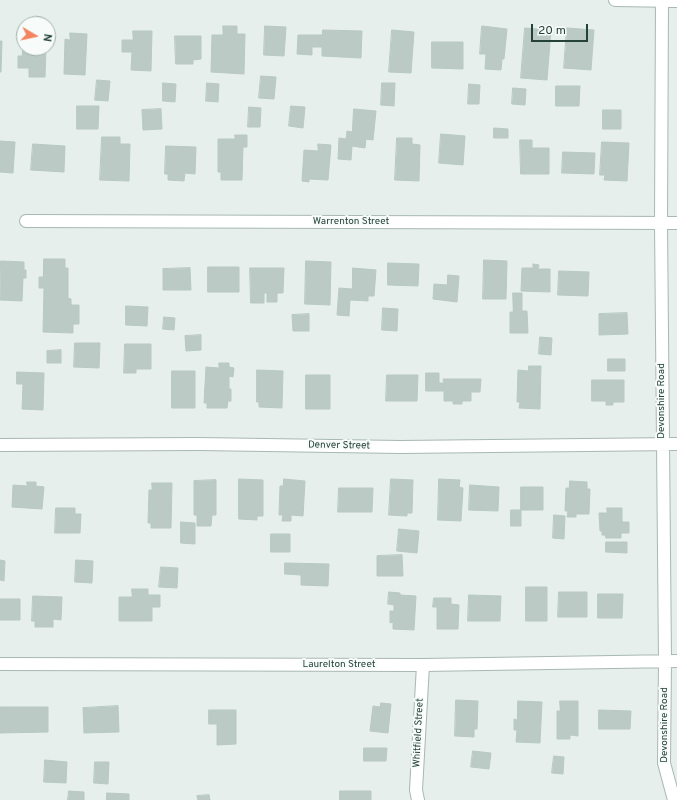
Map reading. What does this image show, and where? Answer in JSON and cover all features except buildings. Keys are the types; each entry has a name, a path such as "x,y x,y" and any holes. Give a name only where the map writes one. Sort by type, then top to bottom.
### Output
{"street":[{"path":"615,0 677,1"},
{"name":"Devonshire Road","path":"662,0 661,223 663,443 671,661 664,763 674,800"},
{"name":"Warrenton Street","path":"26,221 677,223"},
{"name":"Denver Street","path":"0,445 198,444 401,447 677,444"},
{"name":"Laurelton Street","path":"0,664 423,665 671,661"},
{"name":"Whitfield Street","path":"417,795 423,665"},
{"path":"408,800 417,795"}]}
